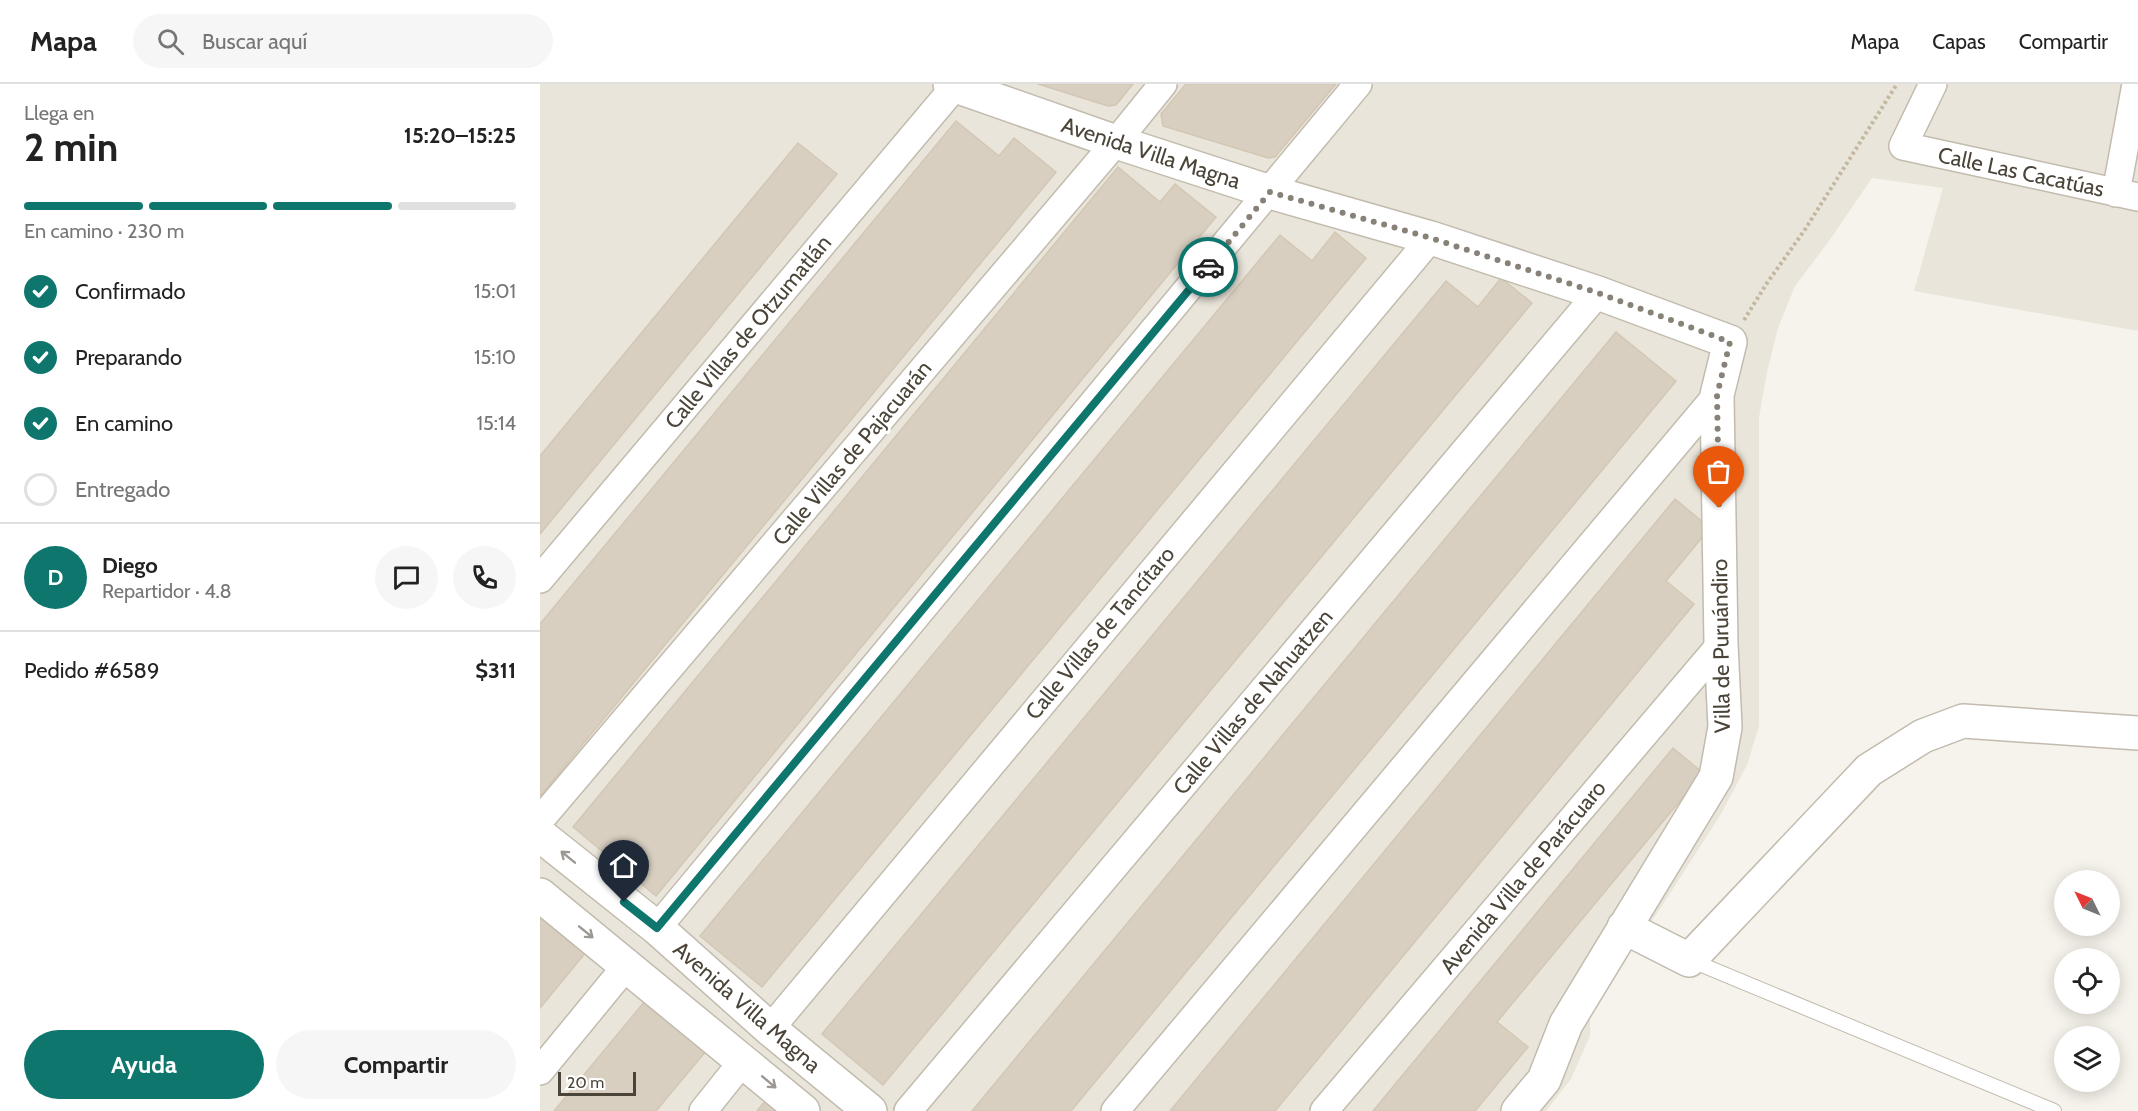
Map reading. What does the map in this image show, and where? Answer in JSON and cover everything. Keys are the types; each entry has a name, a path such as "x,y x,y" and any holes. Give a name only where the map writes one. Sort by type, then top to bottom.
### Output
{"street":[{"name":"Calle Villas de Pajacuarán","path":"540,820 1163,84"},
{"path":"657,928 1358,84"},
{"name":"Calle Las Cacatúas","path":"1933,84 1903,146 2127,195"},
{"path":"2127,195 2136,84"},
{"name":"Avenida Villa Magna","path":"954,85 1116,142 1270,192 1431,238 1598,293 1730,342"},
{"name":"Calle Villas de Otzumatlán","path":"540,579 954,85"},
{"name":"Calle Villas de Tancítaro","path":"770,1029 1431,238"},
{"name":"Calle Villas de Nahuatzen","path":"908,1111 1598,293"},
{"name":"Villa de Puruándiro","path":"1518,1111 1544,1080 1566,1024 1716,777 1725,727 1721,644 1717,395 1730,342"},
{"path":"1115,1111 1717,395"},
{"name":"Avenida Villa de Parácuaro","path":"1324,1111 1721,644"},
{"path":"1624,927 1689,960 1869,770 1923,736 1963,721 2138,733"},
{"name":"Avenida Villa Magna","path":"540,835 657,928 770,1029 870,1111"},
{"name":"Avenida Villa Magna","path":"540,895 803,1111"},
{"path":"540,1071 627,965"},
{"path":"703,1111 743,1061"}],"lane":[{"path":"1689,960 2054,1111"}],"path":[{"path":"1730,342 1898,84"}],"shaded area":[{"path":"540,84 2138,84 2138,331 1914,291 1943,188 1872,178 1795,286 1778,328 1767,372 1759,418 1759,726 1747,765 1721,814 1590,1017 1590,1036 1571,1079 1546,1111 540,1111"}],"building":[{"path":"1038,84 1133,84 1116,105 1108,106"},
{"path":"1186,84 1336,84 1275,157 1268,158 1163,126 1161,114"},
{"path":"956,121 999,156 1014,138 1056,172 540,796 540,624"},
{"path":"798,143 837,174 540,534 540,456"},
{"path":"1118,167 1160,202 1175,184 1216,217 656,896 573,827"},
{"path":"1335,232 1366,258 762,987 700,936 1280,235 1312,261"},
{"path":"1501,278 1532,303 883,1085 822,1034 1446,281 1478,307"},
{"path":"1616,332 1676,381 1071,1111 972,1111"},
{"path":"1675,499 1710,528 1666,581 1694,604 1275,1111 1170,1111"},
{"path":"1673,748 1703,773 1497,1022 1528,1047 1475,1111 1373,1111"},
{"path":"540,904 591,946 540,1008"},
{"path":"650,995 711,1045 656,1111 554,1111"},
{"path":"770,1095 790,1111 757,1111"}],"way so far":[{"path":"1208,267 1270,192 1431,238 1598,293 1730,342 1717,395 1719,508"}],"route":[{"path":"624,902 657,928 1208,267"}]}
